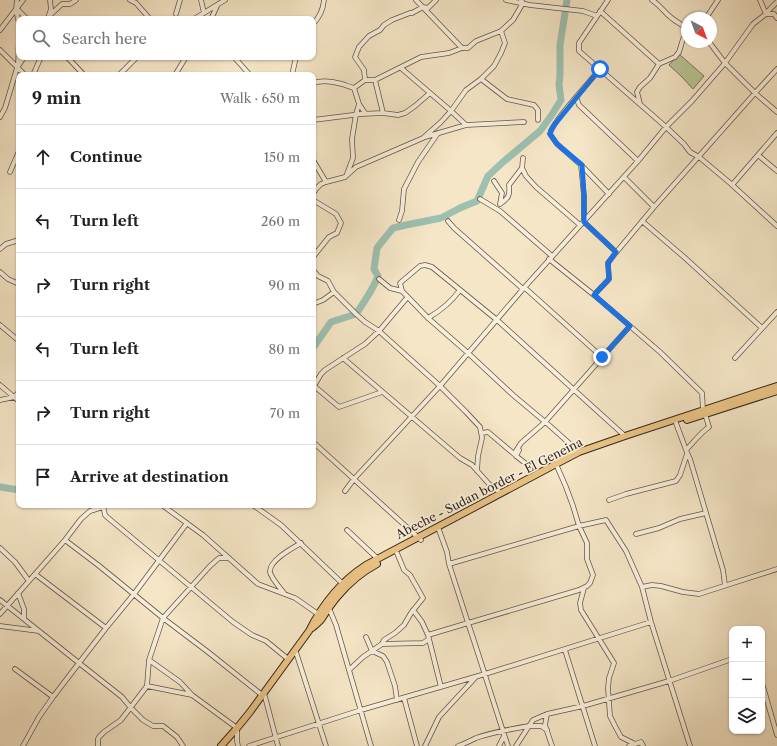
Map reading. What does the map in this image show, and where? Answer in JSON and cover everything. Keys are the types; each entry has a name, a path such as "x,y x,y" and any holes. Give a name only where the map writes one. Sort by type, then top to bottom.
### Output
{"highway":[{"name":"Abeche - Sudan border - El Geneina","path":"309,631 318,614 327,606 357,571 378,559 438,530 579,452 676,423 777,386"},
{"name":"Abeche - Sudan border - El Geneina","path":"556,466 625,436 777,391"},
{"name":"Abeche - Sudan border - El Geneina","path":"345,584 368,569 501,493 528,481"},
{"name":"Abeche - Sudan border - El Geneina","path":"221,746 237,728 309,631 320,621 327,606"}],"street":[{"path":"17,0 16,9 17,16"},
{"path":"0,30 22,0"},
{"path":"48,16 51,9 50,0"},
{"path":"49,16 62,4 70,4 76,0"},
{"path":"130,0 136,3 147,16"},
{"path":"176,14 180,0"},
{"path":"201,0 204,13"},
{"path":"199,16 225,0"},
{"path":"316,21 321,15 324,0"},
{"path":"416,0 462,48"},
{"path":"365,80 364,70 355,57 359,47 369,36 380,30 384,25 392,20 412,13 423,7 428,8 436,0"},
{"path":"506,0 583,11 598,16"},
{"path":"608,0 579,43 579,51 666,127 684,144 690,152 732,185 777,226"},
{"path":"652,0 658,4 668,16 681,25"},
{"path":"658,4 662,0"},
{"path":"710,12 718,0"},
{"path":"760,0 766,14"},
{"path":"354,88 365,80 375,80 422,58 449,53 462,48 468,48 476,41 500,31 514,20 522,2"},
{"path":"345,491 410,416 440,386 524,288 638,161 666,127 692,101 725,63 753,24 766,14 777,2"},
{"path":"212,16 217,6"},
{"path":"16,9 24,16"},
{"path":"600,11 659,64"},
{"path":"766,14 774,14 777,18"},
{"path":"423,138 451,111 466,90 481,79 494,66 505,43 500,31"},
{"path":"640,105 637,92 640,87 650,78 659,64 676,57 681,46"},
{"path":"714,48 725,63 756,94 777,112"},
{"path":"0,50 22,72"},
{"path":"18,60 18,68"},
{"path":"17,72 22,60"},
{"path":"34,72 40,60"},
{"path":"70,60 81,72"},
{"path":"122,72 134,60"},
{"path":"176,72 184,60"},
{"path":"237,60 247,72"},
{"path":"293,72 295,60"},
{"path":"401,68 466,125"},
{"path":"600,69 555,124 550,134 557,144 582,165 609,194"},
{"path":"594,295 609,279 608,263 616,252 777,69"},
{"path":"0,117 5,108 16,74"},
{"path":"481,79 507,99 534,105 538,110 538,120"},
{"path":"375,80 383,113"},
{"path":"316,82 328,81 354,88"},
{"path":"354,88 359,104 365,113"},
{"path":"316,120 365,113 398,115 405,113 430,93"},
{"path":"576,97 579,105 638,161"},
{"path":"347,176 353,158 352,139 359,104"},
{"path":"316,189 321,184 347,176 356,167 438,133 466,125 524,122"},
{"path":"399,220 402,211 404,189 418,162 438,133"},
{"path":"732,185 777,133"},
{"path":"758,155 777,171"},
{"path":"10,172 16,158"},
{"path":"500,204 506,200 510,193 509,185 522,168 523,158"},
{"path":"316,165 326,182"},
{"path":"582,165 584,196 582,223"},
{"path":"522,168 526,176 536,187 616,252"},
{"path":"624,177 654,207"},
{"path":"494,181 502,193 500,211"},
{"path":"480,199 500,211 551,258 660,352 702,393 704,412 709,427 702,431 687,452 680,475 676,481 626,494 610,500"},
{"path":"316,202 336,214 341,223 337,233 329,237 316,253"},
{"path":"448,221 454,228 602,357"},
{"path":"642,221 762,328"},
{"path":"0,249 6,244 16,241"},
{"path":"579,452 428,318 402,291 400,283 420,266 425,265 432,267 497,320 625,436"},
{"path":"0,272 8,279 16,283"},
{"path":"316,274 328,281 334,292 365,322 379,331 440,386 480,427 482,438 478,456 477,471"},
{"path":"379,279 390,288 402,291"},
{"path":"428,318 436,313 460,290"},
{"path":"316,303 323,300 334,292"},
{"path":"316,382 325,370 365,344 379,331 406,299"},
{"path":"735,358 777,312"},
{"path":"0,326 16,339"},
{"path":"482,434 488,432 514,454 521,443 545,422 630,326"},
{"path":"343,358 460,458 472,465 489,484 501,493"},
{"path":"0,385 14,397"},
{"path":"316,387 339,407 382,392"},
{"path":"0,400 14,397"},
{"path":"676,423 690,459 723,570 725,585"},
{"path":"529,466 516,456 521,447 532,434"},
{"path":"316,445 420,539"},
{"path":"382,644 423,643 428,637 468,623 579,590 590,583 593,575 587,559 587,544 556,466"},
{"path":"0,614 65,540 81,519 90,511 98,508"},
{"path":"103,508 107,517 232,622 252,635 266,641 288,659"},
{"path":"166,508 203,535 258,584 295,598 318,614"},
{"path":"257,508 281,525 345,584"},
{"path":"636,534 659,528 680,519 706,513"},
{"path":"449,564 579,526 607,521 626,551 642,587 651,622 690,746"},
{"path":"23,746 39,717 53,697 134,594 187,523"},
{"path":"348,530 378,559"},
{"path":"438,530 508,746"},
{"path":"65,540 163,618 263,694 278,746"},
{"path":"285,594 270,573 272,566 282,556 301,543"},
{"path":"0,548 15,562 29,581"},
{"path":"349,670 404,625 423,598 410,575 404,570 397,553"},
{"path":"98,746 99,737 121,720 147,686 149,660 163,618 210,566 219,558 229,558"},
{"path":"642,587 652,585 661,586 683,592 700,594 777,569"},
{"path":"35,574 106,628"},
{"path":"584,588 580,603 581,610 614,663 609,678 608,688 610,716 621,737 635,744"},
{"path":"18,593 24,609 24,619"},
{"path":"0,600 122,697 143,720 153,726 163,726 176,737 183,746"},
{"path":"327,606 336,625 371,746"},
{"path":"414,610 422,622 428,637 441,687"},
{"path":"249,746 361,710 565,650 651,622"},
{"path":"0,626 39,631"},
{"path":"366,637 372,651 383,656 387,662 393,680 397,700"},
{"path":"295,649 326,746"},
{"path":"565,650 596,746"},
{"path":"149,660 180,682 192,695 237,728 238,746"},
{"path":"516,746 533,720 547,714 583,706 669,681 729,660"},
{"path":"15,669 53,697"},
{"path":"424,746 439,717 475,677"},
{"path":"147,686 192,695"},
{"path":"765,694 777,736"},
{"path":"404,698 417,746"},
{"path":"547,714 545,725 552,746"},
{"path":"458,746 502,730 529,726 540,726 546,730"},
{"path":"499,746 504,736"},
{"path":"629,746 641,742 643,746"}],"green space":[{"path":"679,54 704,76 693,89 669,65"}],"waterway":[{"path":"316,344 331,322 356,314 362,305 378,276 374,269 377,248 393,228 441,218 477,201 488,176 540,131 551,116 561,100 559,85 560,45 567,0"},
{"path":"0,487 16,490"}],"route":[{"path":"600,69 555,124 550,134 557,144 582,165 584,222 616,252 608,263 609,279 594,295 630,326 602,357"}]}
